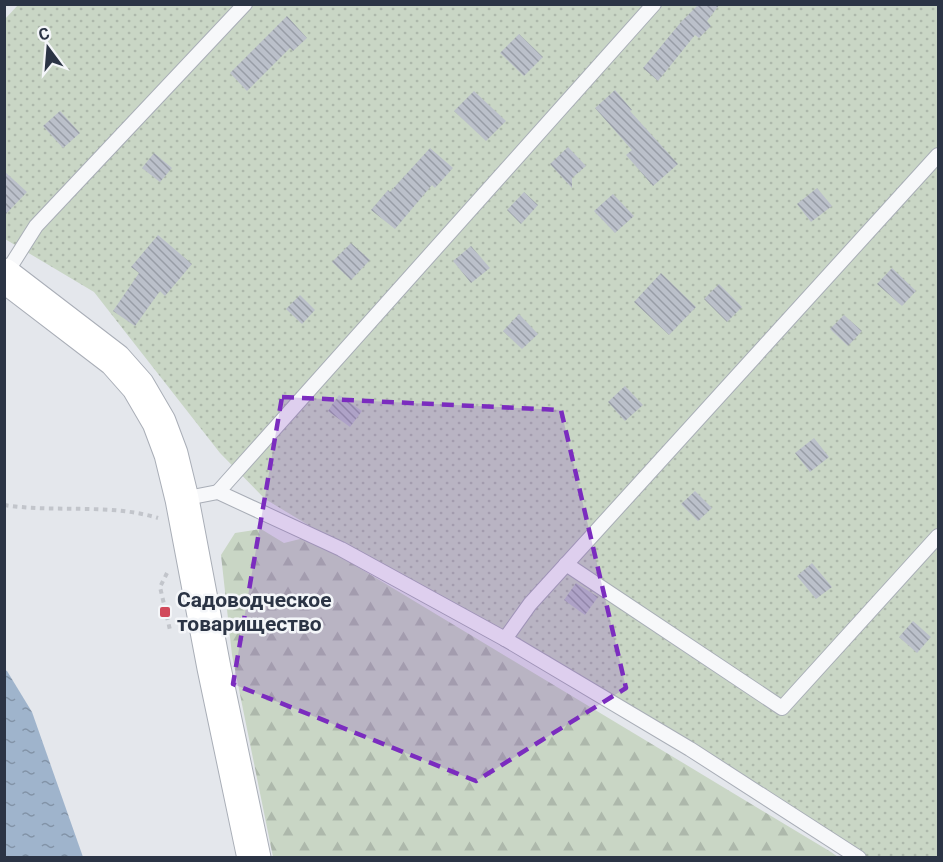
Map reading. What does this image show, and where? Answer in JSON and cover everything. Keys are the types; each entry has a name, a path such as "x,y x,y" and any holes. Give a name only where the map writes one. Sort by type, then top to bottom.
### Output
{"street":[{"path":"5,275 115,360 138,386 159,422 171,454 175,510 214,668 254,858"}],"lane":[{"path":"5,275 36,226 245,4"},
{"path":"175,510 218,492 654,4"},
{"path":"505,639 530,604 939,155"},
{"path":"218,492 341,549 505,639 690,749 859,858"},
{"path":"566,564 782,708 939,536"}],"path":[{"path":"4,505 32,509 88,508 137,512 175,510"}],"highlighted area":[{"path":"282,397 561,410 626,688 476,781 233,684"}],"green space":[{"path":"18,5 938,5 938,857 859,857 265,499 220,453 94,292 5,239 5,19"},
{"path":"261,529 284,543 308,537 838,857 273,857 232,655 221,555 235,533"}],"water":[{"path":"5,670 32,712 83,857 5,857"}],"building":[{"path":"699,4 720,4 707,21 711,26 699,38 695,35 658,81 643,68"},
{"path":"287,16 307,38 293,51 290,48 247,91 230,73"},
{"path":"519,34 543,57 524,76 500,53"},
{"path":"615,90 632,110 630,111 678,164 653,186 626,155 632,150 595,108"},
{"path":"474,91 506,121 486,141 454,111"},
{"path":"60,111 80,133 63,148 43,126"},
{"path":"568,147 586,166 572,178 572,188 550,164"},
{"path":"430,148 453,168 435,188 432,185 395,229 371,210"},
{"path":"154,153 172,168 160,182 142,168"},
{"path":"4,171 27,192 4,216"},
{"path":"817,188 832,206 811,222 797,204"},
{"path":"524,192 538,205 521,224 507,210"},
{"path":"613,194 634,216 615,233 594,211"},
{"path":"158,235 192,264 165,296 160,291 135,326 113,311 139,273 131,267"},
{"path":"351,243 370,260 351,280 332,262"},
{"path":"471,246 490,268 471,283 453,261"},
{"path":"892,268 916,291 902,306 877,284"},
{"path":"661,273 696,307 669,335 634,302"},
{"path":"719,284 742,307 727,322 704,299"},
{"path":"300,295 315,310 302,324 286,309"},
{"path":"519,314 538,334 522,349 503,331"},
{"path":"844,315 862,331 848,346 830,329"},
{"path":"625,386 643,405 625,421 608,402"},
{"path":"339,395 362,411 350,427 328,411"},
{"path":"814,438 829,457 810,472 795,453"},
{"path":"695,491 712,508 698,521 681,504"},
{"path":"812,563 832,587 816,599 797,576"},
{"path":"576,583 598,597 585,615 564,600"},
{"path":"913,621 931,637 917,653 899,637"}],"place":[{"name":"Садоводческое товарищество","path":"165,612"}]}
